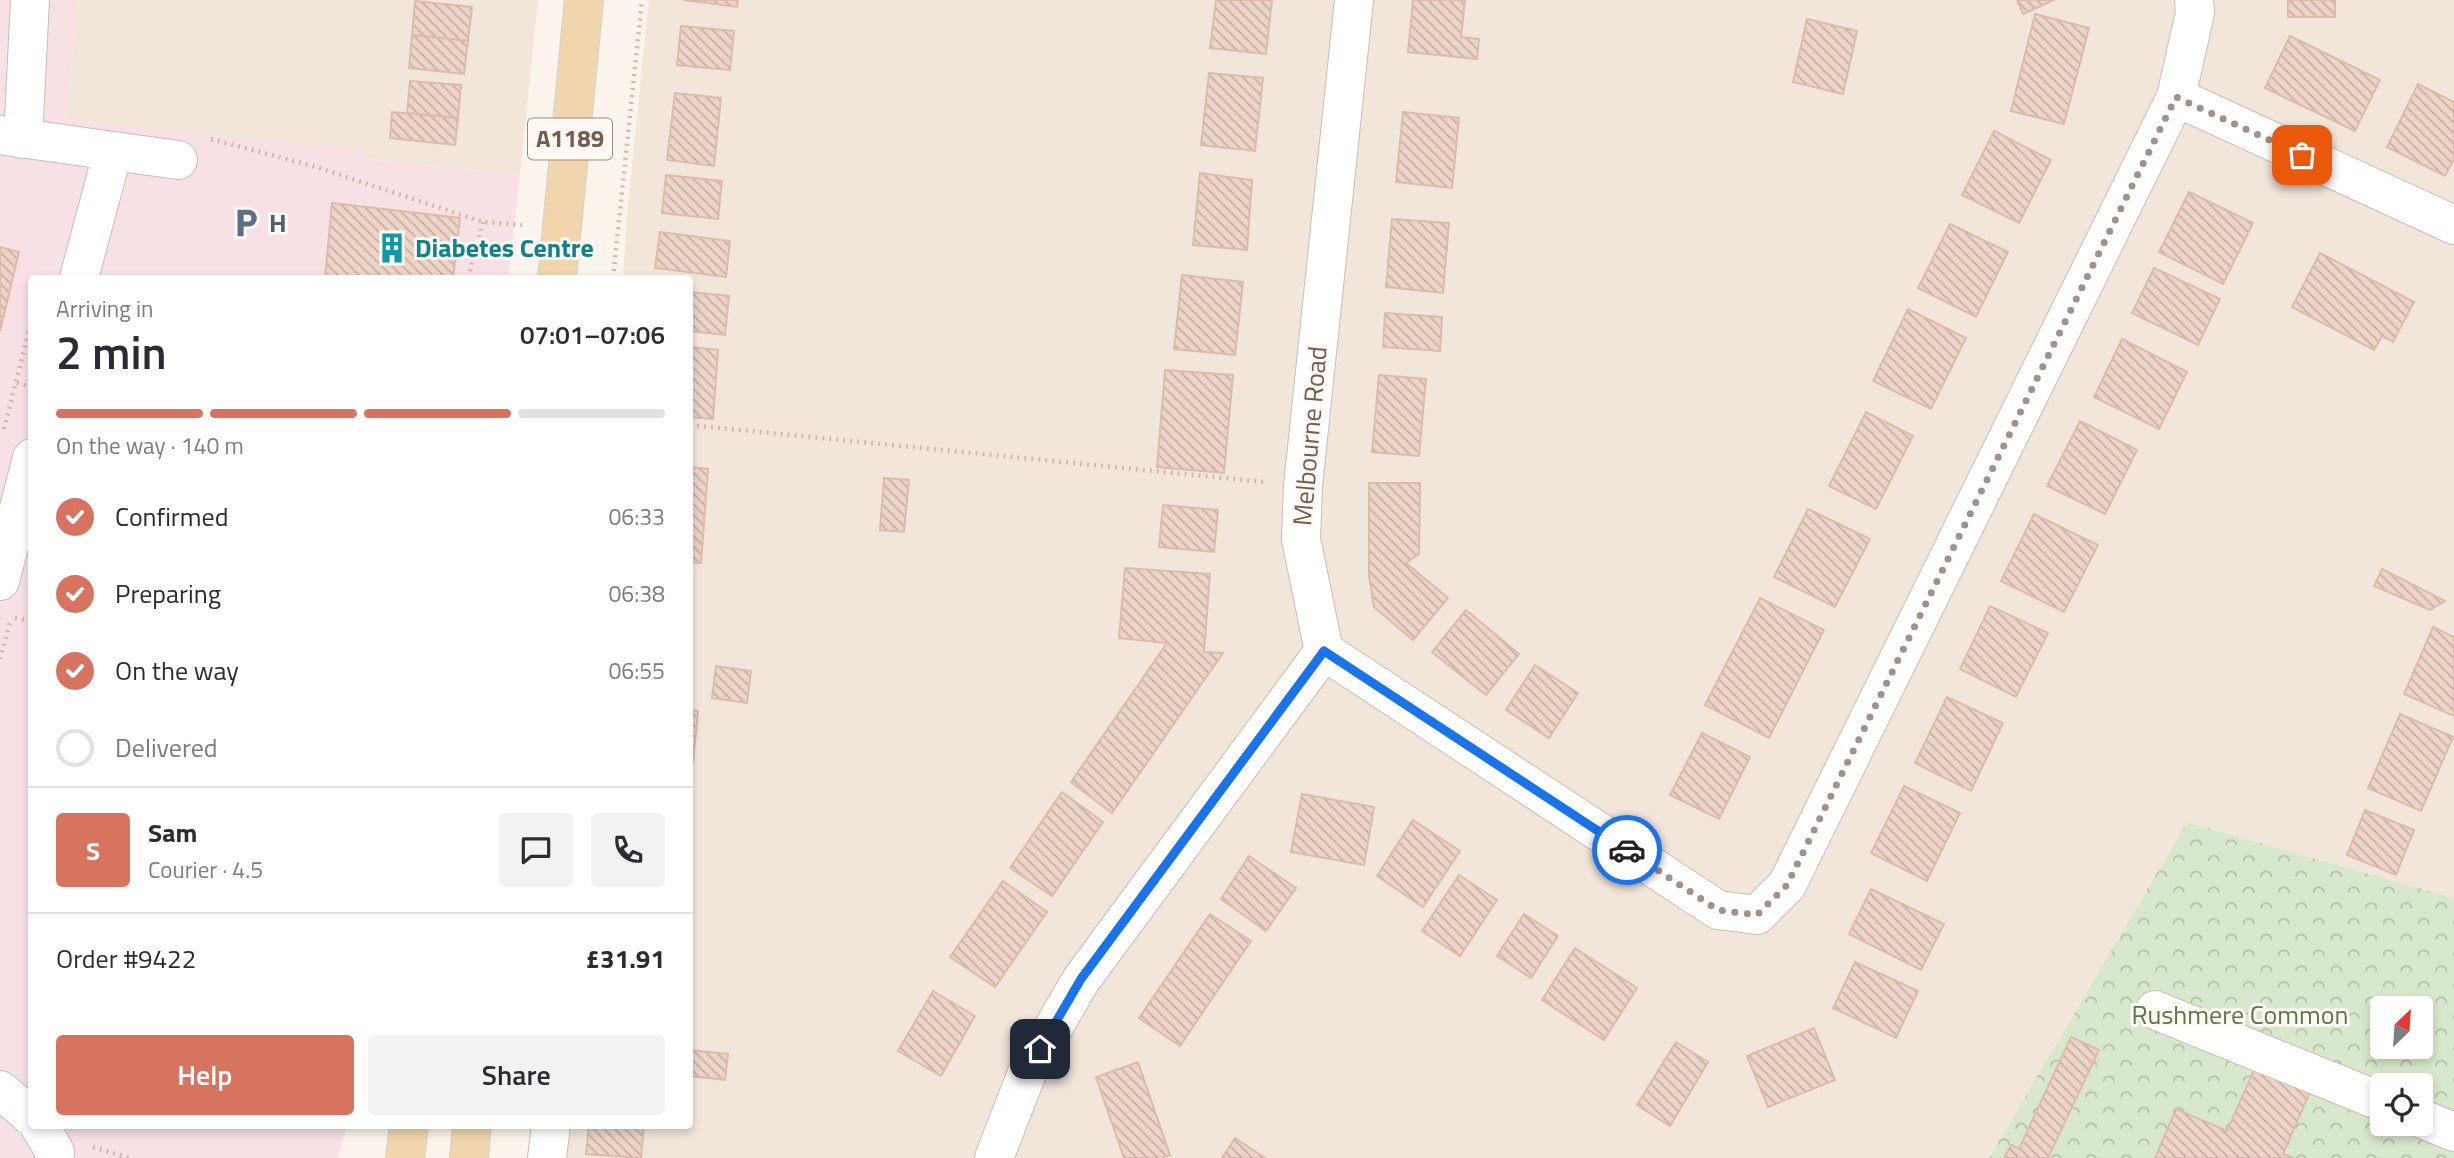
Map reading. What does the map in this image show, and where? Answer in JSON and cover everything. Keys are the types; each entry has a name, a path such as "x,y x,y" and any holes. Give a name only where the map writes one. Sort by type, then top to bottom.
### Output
{"main road":[{"name":"A1189","path":"556,275 584,0"},
{"path":"405,1158 409,1129"},
{"path":"469,1158 472,1129"}],"street":[{"path":"30,0 12,137 113,151 193,149"},
{"name":"Melbourne Road","path":"1324,651 1301,539 1303,486 1354,0"},
{"path":"1001,1156 1027,1073 1081,979 1324,651 1718,910 1757,915 1787,885 2176,97 2195,13 2194,0"},
{"path":"2176,97 2454,225"},
{"path":"80,275 113,151"},
{"path":"3,560 28,472"},
{"path":"2155,1010 2370,1097"},
{"path":"0,1090 28,1114"},
{"path":"2433,1123 2454,1132"},
{"path":"41,1129 55,1152 54,1158"},
{"path":"548,1158 551,1129"}],"path":[{"path":"613,275 642,0"},
{"path":"193,149 313,166 483,222 529,225"},
{"path":"469,275 483,222"},
{"path":"3,433 28,335"},
{"path":"17,383 28,386"},
{"path":"693,425 1303,486"},
{"path":"0,659 11,618"}],"shaded area":[{"path":"0,0 78,0 66,120 366,150 366,159 520,175 508,275 28,275 28,1129 346,1129 338,1158 0,1158"},
{"path":"78,0 538,0 520,175 365,159 366,151 66,120"},
{"path":"649,0 2454,0 2454,898 2187,822 1989,1158 548,1158 551,1129 693,1129 693,275 623,275"}],"green space":[{"name":"Rushmere Common","path":"2187,822 2454,898 2454,1158 1989,1158"}],"building":[{"path":"683,0 738,0 737,7"},
{"path":"1216,0 1272,0 1266,54 1210,48"},
{"path":"1413,0 1465,0 1461,37 1479,39 1477,59 1408,52"},
{"path":"2017,0 2054,0 2023,14"},
{"path":"2288,0 2335,0 2335,17 2288,17"},
{"path":"415,1 472,7 468,41 412,35"},
{"path":"2035,14 2089,28 2064,124 2011,111"},
{"path":"1807,19 1857,31 1843,94 1793,82"},
{"path":"681,26 734,31 730,70 677,65"},
{"path":"412,35 468,41 464,74 409,68"},
{"path":"2290,36 2380,80 2355,131 2265,88"},
{"path":"1209,73 1263,78 1255,151 1201,145"},
{"path":"410,81 461,85 458,118 407,113"},
{"path":"2418,84 2454,102 2454,159 2445,176 2387,147"},
{"path":"675,93 721,98 714,166 667,160"},
{"path":"392,112 458,118 455,145 390,138"},
{"path":"1403,112 1459,118 1452,188 1396,182"},
{"path":"1994,131 2051,160 2019,223 1962,195"},
{"path":"1200,173 1252,180 1247,250 1193,245"},
{"path":"666,175 722,181 718,219 662,213"},
{"path":"2189,192 2253,223 2223,284 2159,252"},
{"name":"Diabetes Centre","path":"332,203 460,218 453,275 325,275"},
{"path":"1392,219 1449,223 1443,293 1386,287"},
{"path":"1950,224 2008,252 1976,317 1918,288"},
{"path":"660,232 730,241 726,277 655,268"},
{"path":"0,247 19,252 0,331"},
{"path":"2320,253 2414,302 2393,342 2382,336 2374,350 2292,307"},
{"path":"2154,268 2220,299 2198,345 2132,313"},
{"path":"1182,275 1243,282 1235,355 1174,349"},
{"path":"693,292 729,296 725,335 693,331"},
{"path":"1908,309 1966,338 1931,409 1873,381"},
{"path":"1385,313 1442,317 1440,351 1383,347"},
{"path":"2122,339 2187,372 2159,429 2094,397"},
{"path":"693,347 718,350 713,419 693,417"},
{"path":"1165,370 1233,375 1224,473 1157,467"},
{"path":"1379,375 1426,379 1419,456 1372,452"},
{"path":"1866,412 1913,436 1876,509 1829,486"},
{"path":"2080,421 2137,450 2105,514 2047,486"},
{"path":"693,467 708,469 701,563 693,562"},
{"path":"884,478 909,480 904,532 880,530"},
{"path":"1369,483 1420,483 1419,554 1406,563 1448,598 1413,640 1374,607 1369,576"},
{"path":"1163,505 1218,510 1214,552 1159,547"},
{"path":"1808,509 1870,539 1835,607 1774,577"},
{"path":"2034,514 2098,545 2064,612 2001,581"},
{"path":"1125,568 1210,574 1204,652 1223,653 1112,813 1071,782 1167,643 1119,638"},
{"path":"2382,569 2445,601 2430,610 2374,586"},
{"path":"1760,598 1824,630 1769,738 1705,705"},
{"path":"1990,606 2048,633 2016,697 1960,669"},
{"path":"1466,610 1519,654 1486,695 1432,652"},
{"path":"2433,627 2454,637 2454,716 2404,694"},
{"path":"1535,665 1578,693 1549,738 1506,710"},
{"path":"716,666 751,671 747,703 712,698"},
{"path":"1947,697 2003,723 1971,791 1915,763"},
{"path":"693,710 698,711 693,763"},
{"path":"2400,714 2453,737 2421,811 2368,788"},
{"path":"1702,733 1750,757 1719,819 1670,795"},
{"path":"1904,786 1960,813 1927,881 1871,853"},
{"path":"1062,792 1103,822 1052,896 1010,868"},
{"path":"1302,794 1374,807 1364,865 1291,852"},
{"path":"2365,810 2414,830 2396,875 2347,855"},
{"path":"1413,820 1460,851 1423,907 1377,876"},
{"path":"1249,856 1296,888 1266,931 1221,899"},
{"path":"1459,875 1497,900 1460,956 1422,931"},
{"path":"1003,881 1047,912 995,987 950,957"},
{"path":"1871,889 1944,924 1921,970 1849,934"},
{"path":"1210,914 1251,941 1180,1046 1139,1018"},
{"path":"1524,914 1558,936 1531,978 1497,956"},
{"path":"1575,948 1637,988 1604,1040 1542,1000"},
{"path":"1855,962 1918,991 1896,1038 1833,1008"},
{"path":"933,991 975,1016 941,1076 898,1051"},
{"path":"1814,1028 1835,1080 1768,1107 1747,1056"},
{"path":"2071,1037 2099,1050 2048,1158 2004,1158 2011,1145 2019,1149"},
{"path":"1676,1042 1708,1062 1670,1126 1637,1105"},
{"path":"693,1050 728,1054 725,1080 693,1076"},
{"path":"1138,1062 1170,1155 1160,1158 1124,1158 1096,1077"},
{"path":"2255,1068 2310,1092 2283,1154 2294,1158 2155,1158 2176,1109 2227,1131"},
{"path":"589,1129 644,1129 641,1158 586,1154"},
{"path":"1235,1138 1265,1158 1222,1158"}],"way so far":[{"path":"1627,850 1718,910 1757,915 1787,885 2176,97 2302,155"}],"place":[{"name":"H","path":"246,223"},
{"name":"Diabetes Centre","path":"392,248"}],"route":[{"path":"1040,1049 1081,979 1324,651 1627,850"}]}
